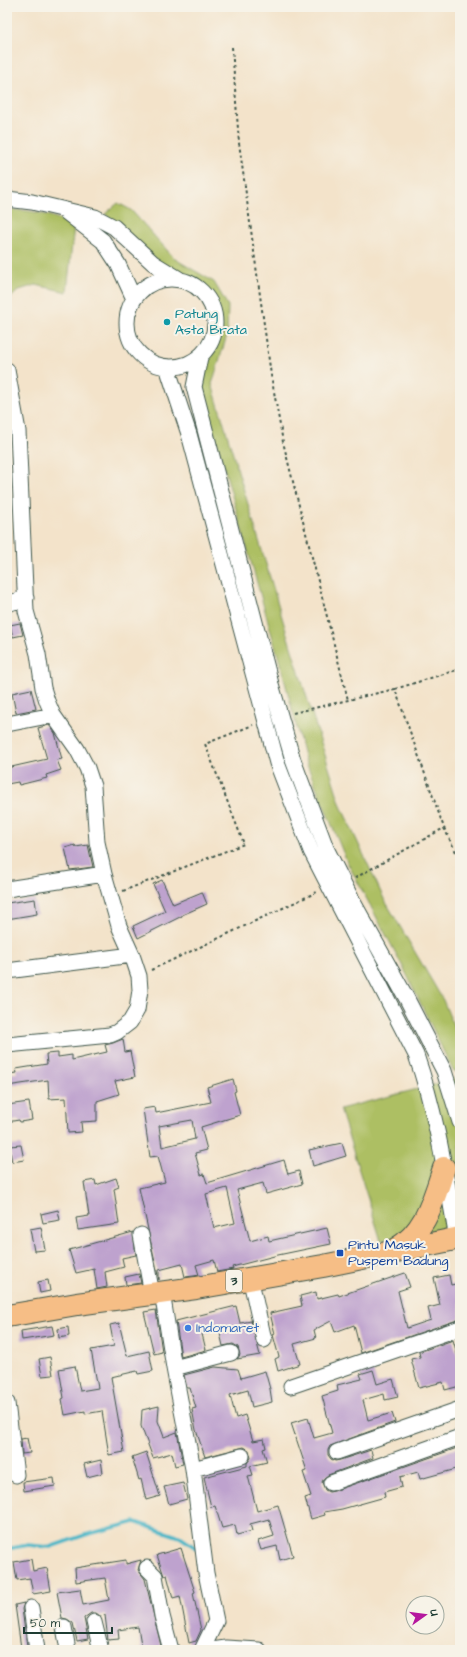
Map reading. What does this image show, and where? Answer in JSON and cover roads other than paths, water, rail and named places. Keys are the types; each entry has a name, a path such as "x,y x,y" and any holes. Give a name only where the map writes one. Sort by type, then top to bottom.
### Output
{"highway":[{"path":"391,1252 407,1243 421,1228 444,1168"},
{"name":"3","path":"7,1316 77,1304 196,1288 458,1238"}],"street":[{"path":"7,199 32,202 95,217 114,227 153,263 179,280"},
{"path":"62,210 103,241 118,264 134,299"},
{"path":"200,357 190,363 178,367 167,367 153,363 141,354 132,342 128,328 128,313 134,299 142,290 154,282 166,279 179,280 193,284 204,293 211,305 215,319 214,333 208,346 200,357 195,375 194,387 236,553 280,716 294,760 326,848 444,1071 460,1121 437,1128"},
{"path":"167,367 189,434 277,763 311,851 416,1055 437,1128 458,1238"},
{"path":"7,370 18,431 26,611 38,654 43,688 53,715 77,749 87,768 93,786 97,842 104,874 119,926 132,955 139,976 140,990 137,1010 130,1022 117,1032 110,1035 7,1045"},
{"path":"7,604 26,598"},
{"path":"7,724 53,715"},
{"path":"7,889 104,874"},
{"path":"7,971 132,955"},
{"path":"141,1235 157,1293 174,1368 193,1469 206,1573 216,1621 202,1650"},
{"path":"250,1278 264,1340"},
{"path":"291,1386 460,1328"},
{"path":"174,1368 230,1353"},
{"path":"7,1403 16,1475"},
{"path":"337,1452 460,1409"},
{"path":"331,1482 460,1437"},
{"path":"193,1469 242,1456"},
{"path":"147,1568 155,1576 162,1616 171,1650"},
{"path":"31,1608 37,1650"},
{"path":"94,1622 101,1650"},
{"path":"64,1627 68,1650"},
{"path":"212,1650 226,1648 259,1650"}],"waterway":[{"path":"7,1549 28,1545 50,1547 85,1535 135,1522 180,1537 199,1550"}],"place":[{"name":"Patung Asta Brata","path":"167,322"},
{"name":"Pintu Masuk Puspem Badung","path":"340,1253"},
{"name":"Indomaret","path":"188,1328"}]}
